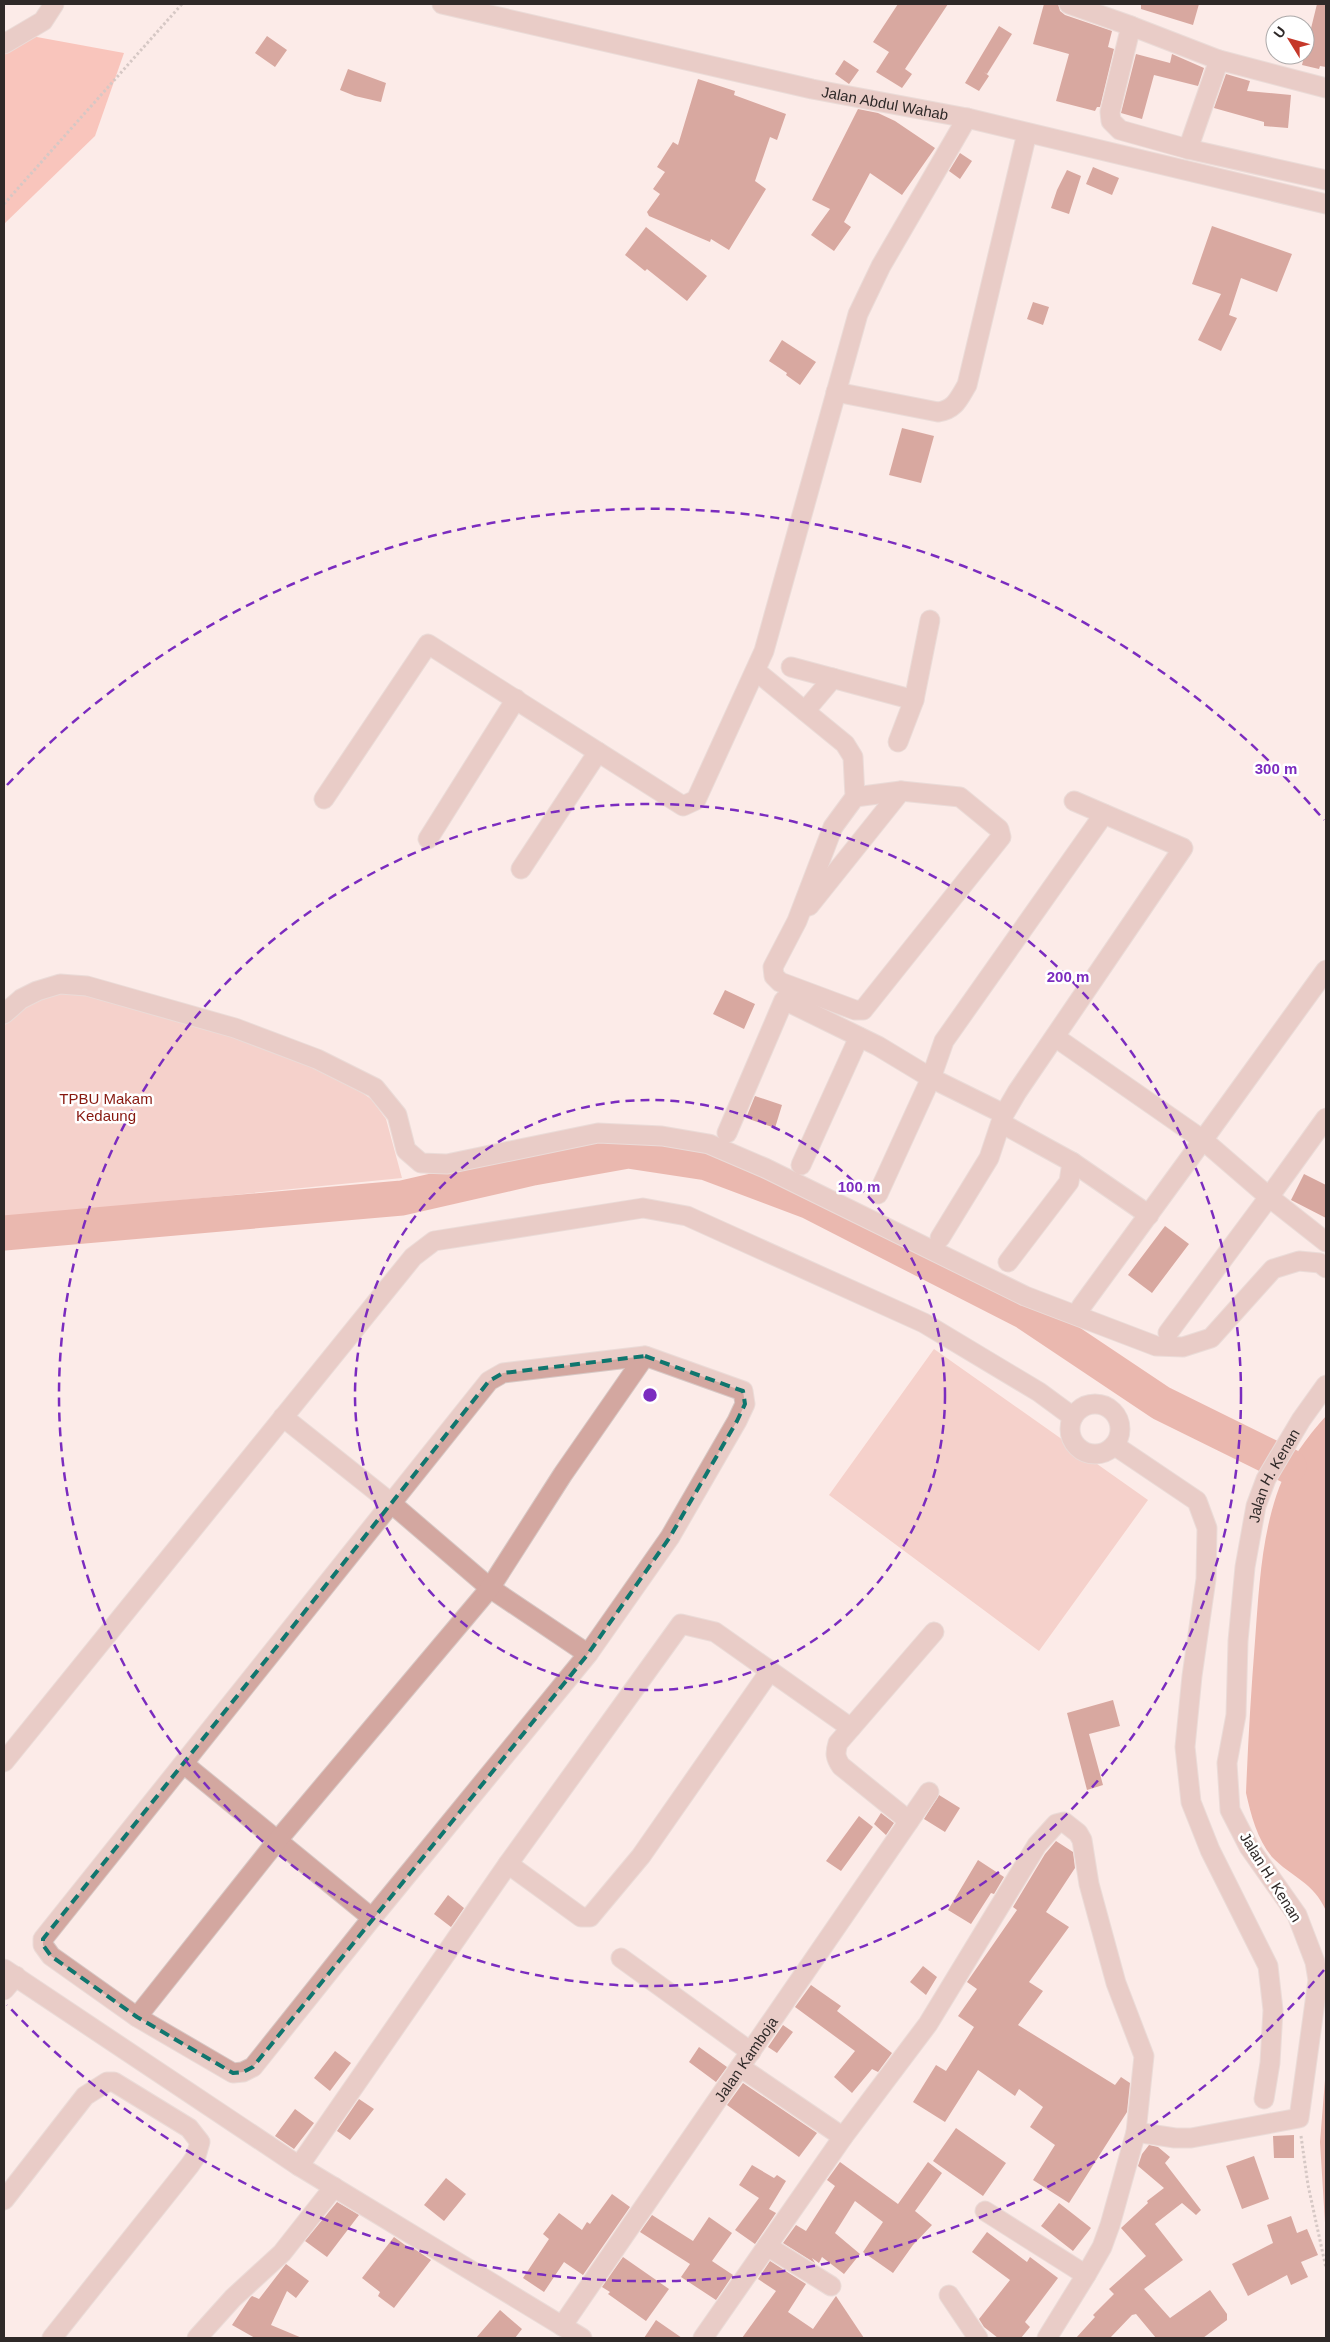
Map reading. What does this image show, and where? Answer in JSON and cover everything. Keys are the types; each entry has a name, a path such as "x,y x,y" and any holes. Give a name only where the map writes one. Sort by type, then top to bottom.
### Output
{"street":[{"path":"4,44 43,21 54,4"},
{"name":"Jalan Abdul Wahab","path":"442,4 812,89 967,118 1326,204"},
{"path":"1069,4 1219,60 1326,88"},
{"path":"1131,26 1110,112 1111,121 1120,130 1188,149 1326,180"},
{"path":"1188,149 1219,60"},
{"path":"324,799 428,644 683,806 696,800 764,651 858,314 881,266 967,118"},
{"path":"836,392 938,412 954,406 967,384 1027,133"},
{"path":"898,742 914,700 930,620"},
{"path":"791,667 914,700"},
{"path":"756,671 845,744 854,757 855,789 833,827 797,921 773,967 774,976 780,982 855,1010 863,1010 1002,837 999,829 960,797 901,791 855,789"},
{"path":"805,711 833,678"},
{"path":"428,838 516,699"},
{"path":"522,869 598,752"},
{"path":"797,921 901,791"},
{"path":"940,1238 989,1158 1002,1118 1183,848 1074,801"},
{"path":"878,1194 931,1078 944,1041 1104,814"},
{"path":"1081,1307 1326,970"},
{"path":"4,1014 21,999 37,990 60,984 87,986 235,1028 317,1058 375,1088 397,1115 406,1150 421,1163 447,1164 598,1133 662,1136 709,1144 765,1168 1025,1296 1156,1346 1183,1347 1210,1338 1273,1269 1299,1261 1320,1263 1326,1268"},
{"path":"727,1133 784,1000 878,1046 1002,1118 1149,1214"},
{"path":"801,1165 858,1037"},
{"path":"1055,1037 1203,1140 1269,1197 1326,1242"},
{"path":"1168,1333 1326,1118"},
{"path":"1008,1262 1069,1182 1072,1162"},
{"path":"4,1762 413,1257 434,1241 642,1208 687,1216 924,1323 1039,1392 1073,1417"},
{"path":"138,2017 277,1841 490,1588 563,1474 645,1356"},
{"path":"645,1356 743,1392 745,1404 670,1536 588,1654 253,2067 243,2072 232,2073 138,2017 51,1956 43,1946 42,1939 391,1503 489,1381 503,1373 645,1356"},
{"name":"Jalan H. Kenan","path":"1299,2118 1318,1980 1315,1962 1297,1915 1249,1847 1230,1810 1227,1763 1236,1716 1238,1641 1245,1566 1256,1506 1266,1479 1301,1420 1326,1385"},
{"path":"1097,1403 1111,1410 1119,1423 1118,1439 1108,1450 1097,1454 1081,1450 1071,1436 1070,1425 1073,1417 1081,1407 1097,1403"},
{"path":"283,1417 391,1503 490,1588 588,1654"},
{"path":"1114,1445 1197,1501 1207,1528 1206,1580 1192,1676 1185,1747 1191,1802 1210,1850 1268,1966 1272,2010 1270,2063 1264,2099"},
{"path":"299,2166 508,1864 681,1624 716,1632 851,1728"},
{"path":"909,1821 841,1766 836,1758 838,1743 934,1632"},
{"path":"508,1864 581,1917 590,1917 641,1856 770,1671"},
{"path":"184,1764 372,1918"},
{"name":"Jalan Kamboja","path":"573,2334 745,2060 929,1792"},
{"path":"703,2338 843,2137 928,2024 1037,1845 1060,1822 1069,1824 1082,1840 1089,1884 1116,1983 1144,2056 1136,2132 1110,2225 1102,2247 1086,2276 1047,2338"},
{"path":"621,1958 745,2060 843,2137"},
{"path":"4,1990 10,1972 299,2166 573,2334"},
{"path":"4,2200 85,2096 107,2082 114,2082 188,2128 200,2142 196,2156 190,2165 52,2338"},
{"path":"1136,2132 1175,2138 1191,2138 1299,2118"},
{"path":"197,2338 233,2298 282,2253 334,2187"},
{"path":"985,2211 1086,2276"},
{"path":"766,2246 831,2286"},
{"path":"948,2295 978,2338"}],"path":[{"path":"4,204 182,4"},
{"path":"1299,2118 1308,2184 1326,2268"}],"highlighted area":[{"path":"645,1356 743,1391 745,1404 670,1537 588,1654 253,2067 243,2072 233,2073 137,2017 51,1956 43,1945 43,1939 489,1381 503,1373"}],"green space":[{"name":"TPBU Makam Kedaung","path":"53,993 85,994 246,1040 337,1075 371,1099 386,1119 402,1178 4,1218 4,1026 13,1015"},
{"path":"934,1349 1148,1500 1039,1651 829,1495"}],"shaded area":[{"path":"4,31 124,53 95,136 4,224"},
{"path":"1326,1416 1326,1911 1309,1886 1279,1864 1267,1850 1255,1826 1246,1793 1258,1602 1268,1525 1279,1488 1288,1468 1305,1441"},
{"path":"1326,2067 1326,2239 1320,2142"}],"building":[{"path":"898,4 948,4 905,69 912,74 902,88 876,72 889,52 873,42"},
{"path":"1044,4 1058,4 1060,11 1065,15 1112,31 1108,47 1114,49 1100,107 1097,107 1095,111 1056,101 1069,54 1033,44"},
{"path":"1141,4 1199,4 1193,25 1141,9"},
{"path":"1317,4 1326,4 1326,67 1320,66 1319,69 1302,65 1315,65 1314,15"},
{"path":"999,26 1012,34 987,74 984,72 989,76 979,91 965,83"},
{"path":"267,36 287,50 275,67 255,53"},
{"path":"1136,54 1170,63 1172,54 1204,68 1198,86 1154,75 1142,119 1121,113"},
{"path":"844,60 859,70 849,84 835,74"},
{"path":"348,69 386,83 381,102 355,96 340,90"},
{"path":"1226,74 1250,81 1247,91 1291,95 1288,128 1264,126 1264,122 1214,108"},
{"path":"698,79 735,91 734,95 786,114 777,140 770,137 755,181 766,189 729,250 711,239 710,242 649,216 647,212 660,194 653,189 665,172 657,167 673,142 678,145"},
{"path":"858,109 878,113 895,121 935,148 902,195 870,173 844,222 851,227 834,251 811,235 830,209 812,200"},
{"path":"960,153 972,161 960,179 949,171"},
{"path":"1093,167 1119,178 1112,195 1086,184"},
{"path":"1067,170 1081,176 1069,214 1051,208"},
{"path":"1212,226 1292,254 1277,292 1241,278 1229,315 1237,318 1221,351 1198,340 1221,294 1192,284"},
{"path":"646,227 707,276 687,301 647,269 645,271 625,255"},
{"path":"1033,302 1049,307 1043,325 1027,319"},
{"path":"782,340 816,362 800,385 786,375 787,373 769,361"},
{"path":"902,428 934,436 921,483 889,475"},
{"path":"725,990 755,1004 744,1029 713,1014"},
{"path":"755,1096 782,1105 775,1128 746,1118"},
{"path":"1304,1174 1326,1185 1326,1218 1291,1200"},
{"path":"1165,1226 1189,1244 1152,1293 1128,1275"},
{"path":"1113,1700 1120,1726 1089,1734 1103,1785 1087,1790 1067,1713"},
{"path":"939,1795 960,1808 945,1832 924,1819"},
{"path":"881,1813 894,1823 886,1835 874,1824"},
{"path":"859,1816 873,1827 841,1871 826,1861"},
{"path":"1056,1841 1073,1852 1075,1868 1046,1912 1069,1927 1029,1982 1043,1991 1018,2025 1115,2085 1121,2077 1130,2083 1127,2112 1069,2203 1033,2180 1055,2145 1030,2127 1043,2107 1019,2089 1015,2096 978,2070 945,2122 913,2102 936,2065 946,2071 974,2027 958,2016 977,1989 967,1982 1017,1910 1013,1907 1045,1854"},
{"path":"978,1860 1004,1877 994,1894 991,1893 971,1924 948,1910"},
{"path":"448,1895 464,1908 451,1927 434,1914"},
{"path":"923,1966 937,1977 926,1995 910,1982"},
{"path":"811,1985 841,2006 837,2011 892,2053 878,2072 872,2069 852,2093 834,2077 855,2051 795,2007"},
{"path":"783,2025 793,2032 777,2053 768,2047"},
{"path":"699,2047 727,2067 716,2082 689,2062"},
{"path":"335,2051 351,2063 330,2091 314,2078"},
{"path":"743,2083 817,2133 799,2157 727,2105"},
{"path":"359,2099 374,2109 350,2140 337,2131"},
{"path":"295,2109 314,2123 294,2149 275,2136"},
{"path":"956,2128 1006,2163 983,2196 933,2161"},
{"path":"1294,2135 1294,2158 1274,2158 1273,2136"},
{"path":"1149,2145 1158,2147 1170,2157 1165,2163 1201,2210 1196,2215 1182,2203 1155,2224 1183,2260 1144,2289 1170,2318 1210,2290 1227,2314 1227,2320 1203,2338 1156,2338 1136,2314 1132,2315 1110,2338 1076,2338 1095,2317 1093,2315 1114,2294 1109,2289 1146,2256 1121,2228 1148,2203 1147,2201 1164,2188 1138,2166 1142,2154"},
{"path":"1254,2156 1269,2199 1242,2209 1226,2166"},
{"path":"840,2162 898,2204 928,2162 942,2173 915,2211 932,2225 913,2245 893,2273 863,2252 883,2222 855,2201 835,2233 860,2254 844,2274 822,2257 819,2263 812,2258 815,2263 783,2243 796,2225 806,2231 835,2186 827,2180"},
{"path":"752,2165 774,2178 777,2175 786,2181 769,2209 776,2213 755,2244 735,2230 759,2198 739,2185"},
{"path":"446,2178 466,2194 444,2221 424,2205"},
{"path":"612,2194 630,2207 583,2275 564,2262 544,2292 523,2278 549,2239 543,2234 559,2213 582,2230 587,2222 590,2224"},
{"path":"337,2202 359,2215 327,2257 305,2241"},
{"path":"1059,2203 1091,2228 1073,2251 1041,2226"},
{"path":"652,2215 693,2241 709,2217 732,2233 712,2261 733,2275 716,2300 681,2277 690,2264 640,2232"},
{"path":"1291,2216 1297,2233 1307,2229 1318,2255 1301,2262 1308,2277 1291,2285 1287,2275 1248,2296 1232,2264 1273,2243 1267,2225"},
{"path":"987,2232 1027,2262 1030,2257 1058,2278 1025,2322 1030,2327 1021,2338 998,2338 984,2327 979,2319 1010,2280 972,2252"},
{"path":"394,2237 412,2250 413,2248 431,2260 394,2308 378,2296 380,2292 362,2278"},
{"path":"623,2257 669,2289 646,2321 608,2294 610,2292 602,2287"},
{"path":"770,2261 806,2284 788,2312 813,2329 836,2296 864,2338 742,2338 776,2291 758,2279"},
{"path":"286,2264 309,2281 296,2298 287,2291 271,2325 302,2338 255,2338 232,2325 250,2298 252,2296 259,2299"},
{"path":"500,2310 522,2329 515,2338 476,2338"},
{"path":"656,2320 682,2338 644,2338"}],"waterway":[{"path":"4,1233 402,1198 533,1168 628,1151 707,1163 808,1201 1025,1312 1161,1403 1289,1466"}]}
